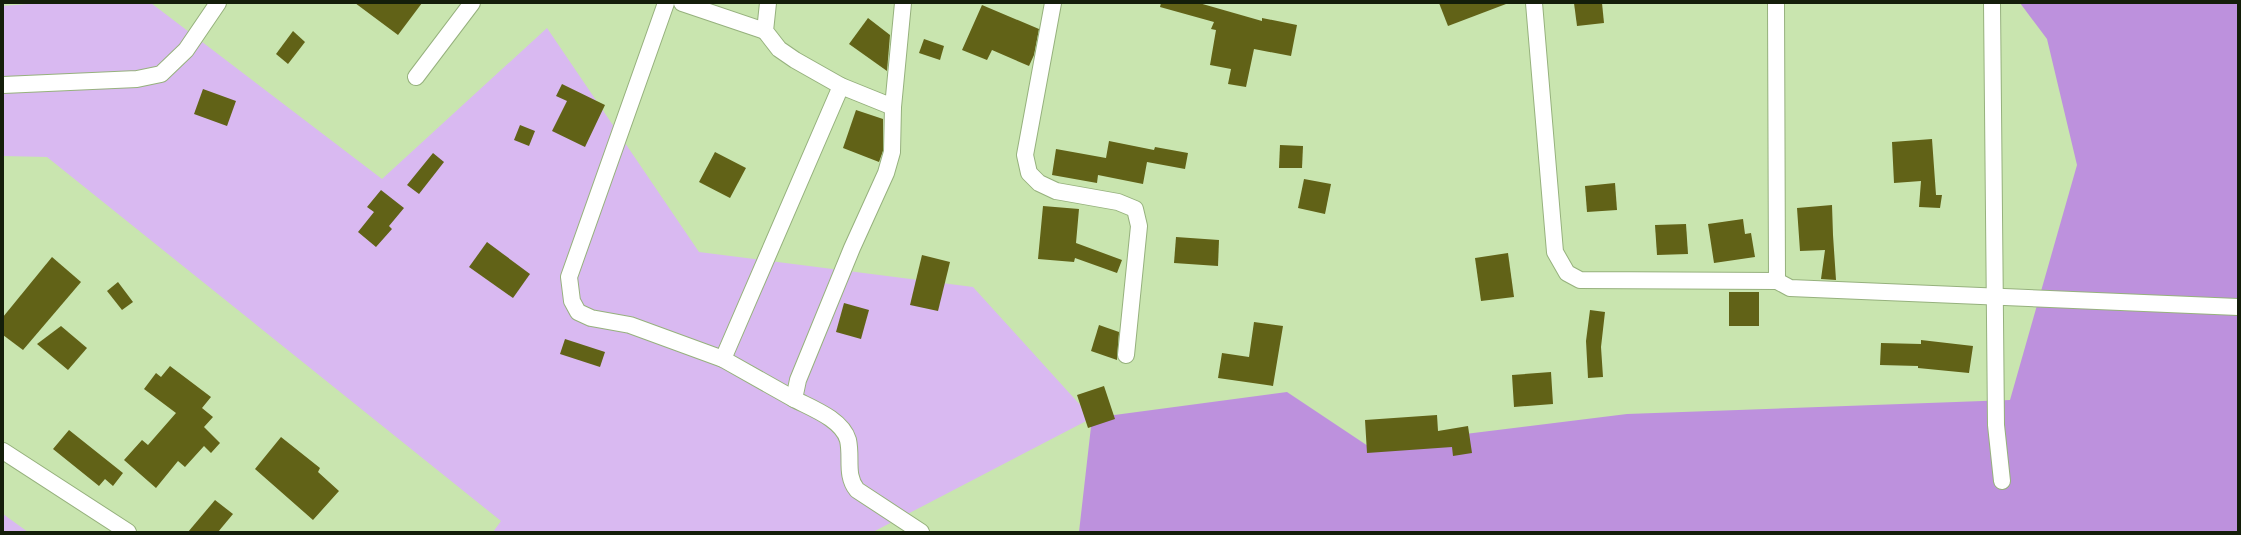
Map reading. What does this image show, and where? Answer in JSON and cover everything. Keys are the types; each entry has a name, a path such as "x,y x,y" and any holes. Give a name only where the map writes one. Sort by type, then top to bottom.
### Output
{"street":[{"path":"3,85 137,79 161,74 186,50 218,3"},
{"path":"416,77 472,3"},
{"path":"666,3 570,277 572,301 578,312 591,318 630,325 724,360 794,400 816,410 838,425 848,439 850,482 857,490 920,532"},
{"path":"682,3 765,31 779,49 841,86 893,107"},
{"path":"765,31 768,3"},
{"path":"794,400 798,380 818,329 886,173 892,152 893,107 903,3"},
{"path":"1053,3 1025,155 1029,172 1039,183 1056,191 1118,202 1135,209 1139,226 1126,355"},
{"path":"1534,3 1555,252 1566,273 1580,280 1616,282 1777,281 1790,288 1996,295 2238,307"},
{"path":"1776,3 1777,281"},
{"path":"1992,3 1996,295 1996,424 2002,481"},
{"path":"724,360 841,86"},
{"path":"3,451 128,532"}],"shaded area":[{"path":"41,3 151,3 382,179 547,28 699,252 973,287 1092,418 873,532 493,532 501,521 47,157 3,156 3,6"},
{"path":"2020,3 2238,3 2238,532 1079,532 1092,418 1287,392 1368,446 1627,414 2010,400 2077,165 2047,39"},
{"path":"3,514 28,532 3,532"}],"building":[{"path":"355,3 422,3 398,35"},
{"path":"1161,3 1199,3 1262,21 1262,18 1297,25 1291,56 1254,49 1246,87 1228,84 1231,69 1210,65 1216,30 1211,29 1214,22 1160,7"},
{"path":"1439,3 1506,3 1506,4 1448,26"},
{"path":"1574,3 1602,3 1604,23 1577,26"},
{"path":"982,5 1039,29 1034,55 1029,66 992,50 987,60 962,50"},
{"path":"868,18 890,35 887,71 849,44"},
{"path":"293,31 305,42 288,64 276,54"},
{"path":"924,39 944,46 940,60 919,53"},
{"path":"562,84 605,105 585,147 552,131 567,101 556,96"},
{"path":"203,89 236,101 227,126 194,114"},
{"path":"856,110 883,119 883,151 879,162 843,148"},
{"path":"520,125 535,131 529,146 514,140"},
{"path":"1932,139 1936,195 1942,195 1940,208 1919,207 1921,181 1894,183 1892,142"},
{"path":"1109,141 1154,150 1155,147 1188,153 1185,169 1147,162 1143,184 1098,175 1097,183 1052,175 1056,149 1106,158"},
{"path":"1280,145 1303,146 1302,168 1279,168"},
{"path":"715,152 746,168 730,198 699,182"},
{"path":"433,153 444,162 419,194 407,185"},
{"path":"1304,179 1331,184 1325,214 1298,208"},
{"path":"1615,183 1617,210 1587,212 1585,186"},
{"path":"381,190 404,208 389,226 392,229 376,247 358,232 374,212 367,207"},
{"path":"1832,205 1836,280 1821,279 1825,250 1800,251 1797,208"},
{"path":"1043,206 1079,209 1076,243 1122,260 1117,273 1075,258 1074,262 1038,259"},
{"path":"1743,219 1745,234 1751,233 1755,257 1714,263 1708,224"},
{"path":"1686,224 1688,254 1657,255 1655,225"},
{"path":"1176,237 1219,240 1218,266 1174,263"},
{"path":"487,242 530,274 513,298 469,267"},
{"path":"1508,253 1514,297 1481,301 1475,258"},
{"path":"922,255 950,262 938,311 910,305"},
{"path":"52,257 81,282 23,350 3,335 3,317"},
{"path":"118,282 133,302 122,310 107,291"},
{"path":"1729,292 1759,292 1759,326 1729,326"},
{"path":"844,303 869,310 861,339 836,332"},
{"path":"1590,310 1605,312 1601,347 1603,377 1588,378 1586,341"},
{"path":"1254,322 1283,326 1273,386 1218,378 1222,353 1249,357"},
{"path":"1099,325 1119,332 1117,360 1091,351"},
{"path":"61,326 87,348 68,370 37,344"},
{"path":"565,339 605,352 600,367 560,354"},
{"path":"1921,340 1973,346 1969,373 1918,368 1918,366 1880,365 1881,343 1921,344"},
{"path":"170,366 211,397 202,408 213,417 204,427 220,443 211,453 204,446 185,467 178,461 156,488 124,460 142,440 148,445 176,413 144,389 156,373 161,377"},
{"path":"1551,372 1553,404 1514,407 1512,375"},
{"path":"1104,386 1115,419 1088,428 1077,395"},
{"path":"1437,415 1438,431 1468,426 1472,453 1453,456 1452,447 1367,453 1365,420"},
{"path":"69,430 123,473 113,486 105,479 99,486 53,449"},
{"path":"281,437 320,468 318,472 339,491 313,520 255,469"},
{"path":"215,500 233,514 218,532 188,532"}]}
